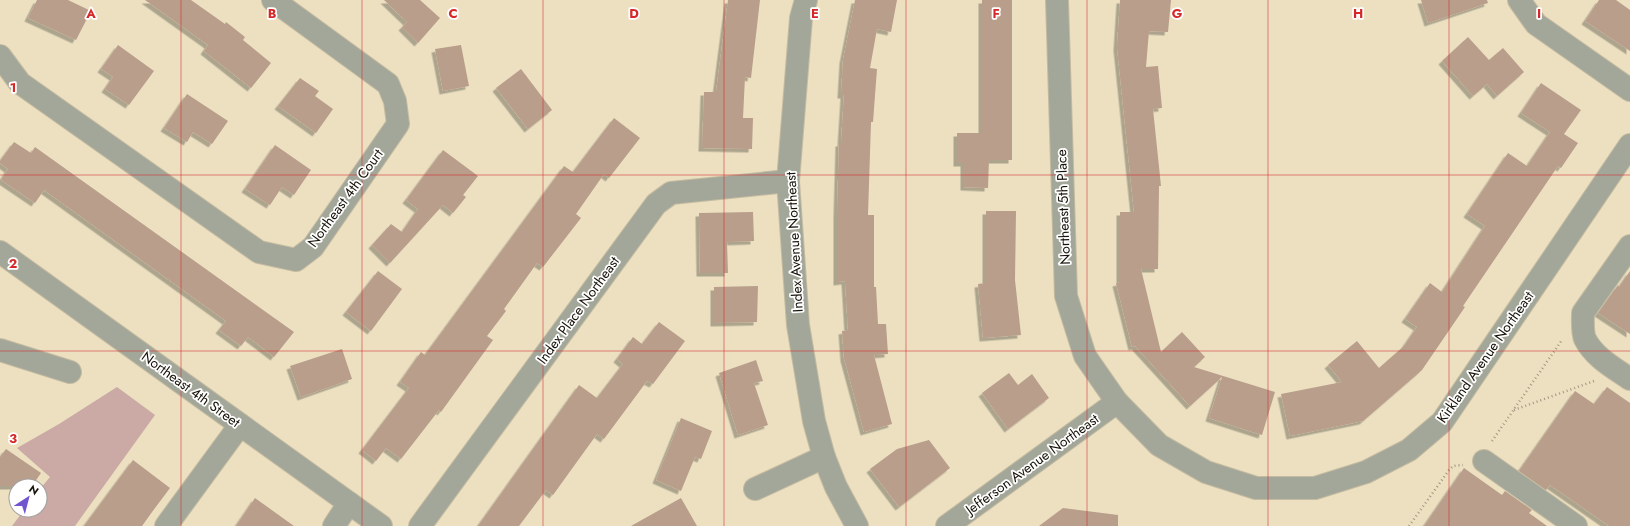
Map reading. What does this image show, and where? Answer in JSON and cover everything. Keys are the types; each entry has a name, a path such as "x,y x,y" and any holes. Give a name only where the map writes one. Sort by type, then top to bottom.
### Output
{"street":[{"name":"Northeast 4th Court","path":"0,56 20,83 259,252 296,260 313,247 398,124 395,101 388,84 273,0"},
{"name":"Index Avenue Northeast","path":"806,0 801,18 788,181 798,325 814,421 824,457 836,487 857,526"},
{"name":"Northeast 5th Place","path":"1057,0 1066,296 1085,356 1117,402"},
{"path":"1519,0 1536,24 1630,90"},
{"name":"Kirkland Avenue Northeast","path":"1117,402 1159,444 1206,472 1256,488 1314,488 1366,472 1409,450 1442,422 1630,145"},
{"name":"Index Place Northeast","path":"420,526 656,204 671,193 788,181"},
{"path":"1627,377 1601,358 1592,349 1585,338 1583,313 1630,246"},
{"name":"Northeast 4th Street","path":"0,252 381,526"},
{"path":"0,350 70,372"},
{"name":"Jefferson Avenue Northeast","path":"948,526 1117,402"},
{"path":"166,526 240,424"},
{"path":"755,489 824,457"},
{"path":"1484,461 1576,526"},
{"path":"334,526 349,503"}],"path":[{"path":"1409,526 1453,466 1484,461 1490,445 1565,335 1573,328 1583,325"},
{"path":"1513,410 1589,382 1627,377"}],"shaded area":[{"path":"117,387 155,415 75,526 12,526 18,518 48,518 48,479 50,477 17,448 59,424"}],"building":[{"path":"37,0 68,0 91,11 76,40 28,18"},
{"path":"145,0 191,0 225,24 226,22 245,37 243,40 271,63 251,88 204,51 208,45"},
{"path":"384,0 420,0 440,18 418,43 402,27 407,22"},
{"path":"728,0 760,0 751,78 745,77 743,118 753,118 752,149 702,148 704,92 716,92"},
{"path":"855,0 897,0 891,32 877,29 870,68 877,69 873,122 871,122 868,215 874,215 874,287 876,287 878,324 886,324 888,354 874,355 892,424 864,432 844,358 842,331 848,330 845,281 837,282 839,143 841,143 844,95 841,95 843,60"},
{"path":"982,0 1012,0 1012,160 989,160 988,188 964,187 964,163 957,163 957,133 982,133"},
{"path":"1120,0 1171,0 1168,32 1149,31 1146,67 1158,66 1162,108 1153,109 1161,186 1159,186 1158,269 1141,269 1161,352 1182,332 1205,357 1194,367 1275,392 1262,435 1209,418 1222,377 1190,406 1135,346 1132,347 1116,283 1120,282 1120,212 1134,212 1117,47"},
{"path":"1421,0 1487,0 1488,3 1428,23"},
{"path":"1599,0 1616,0 1630,10 1630,51 1585,21"},
{"path":"1468,37 1489,60 1503,48 1524,72 1497,96 1487,84 1473,96 1442,61"},
{"path":"118,45 154,71 129,105 105,89 113,77 101,69"},
{"path":"461,45 469,86 443,91 435,49"},
{"path":"521,69 552,110 528,129 496,88"},
{"path":"300,78 319,91 315,96 333,109 316,133 278,106"},
{"path":"1541,83 1581,110 1564,134 1578,143 1561,168 1558,166 1463,306 1465,307 1422,370 1363,421 1290,436 1281,394 1342,382 1328,365 1357,341 1379,368 1404,346 1417,327 1405,319 1430,283 1442,292 1485,226 1467,214 1508,153 1527,166 1550,132 1521,113"},
{"path":"187,94 228,121 212,144 193,132 187,142 164,128"},
{"path":"614,118 640,138 609,178 604,174 576,214 581,218 543,267 537,263 504,309 506,311 487,336 493,340 441,412 439,410 401,459 386,448 376,461 362,450 409,388 400,382 421,352 425,355 564,166 573,172"},
{"path":"14,142 31,153 35,147 294,332 274,357 248,337 241,346 219,330 226,321 44,190 35,203 1,180 8,169 0,163 0,161"},
{"path":"275,145 311,170 294,195 282,187 270,205 245,189"},
{"path":"443,150 478,176 463,195 466,197 453,213 443,205 390,263 372,245 391,224 402,232 418,209 406,200"},
{"path":"986,211 1016,211 1015,280 1021,335 983,338 978,284 986,283"},
{"path":"753,212 754,241 727,242 728,273 700,273 699,213"},
{"path":"378,271 402,289 371,331 346,312"},
{"path":"1630,271 1630,334 1598,313"},
{"path":"758,286 757,322 714,323 714,287"},
{"path":"659,322 685,341 653,384 647,381 604,439 597,434 553,495 546,490 519,526 478,526 579,385 597,398 623,364 617,359 633,337 642,344"},
{"path":"342,349 352,379 301,397 290,366"},
{"path":"756,360 763,381 754,383 768,425 738,435 719,373"},
{"path":"1009,373 1018,385 1032,374 1049,398 1008,429 982,393"},
{"path":"1607,387 1630,403 1630,526 1609,526 1550,485 1546,490 1519,471 1575,391 1594,404"},
{"path":"681,418 712,431 701,459 695,457 681,491 656,480"},
{"path":"929,440 950,468 899,507 870,469 897,449"},
{"path":"6,449 41,473 38,478 8,478 8,486 0,486 0,457"},
{"path":"133,460 170,488 142,526 84,526"},
{"path":"1464,468 1502,495 1505,491 1532,510 1529,513 1547,526 1424,526"},
{"path":"255,498 294,526 236,526"},
{"path":"681,498 697,526 631,526"},
{"path":"1063,508 1118,515 1118,526 1039,526"}]}
